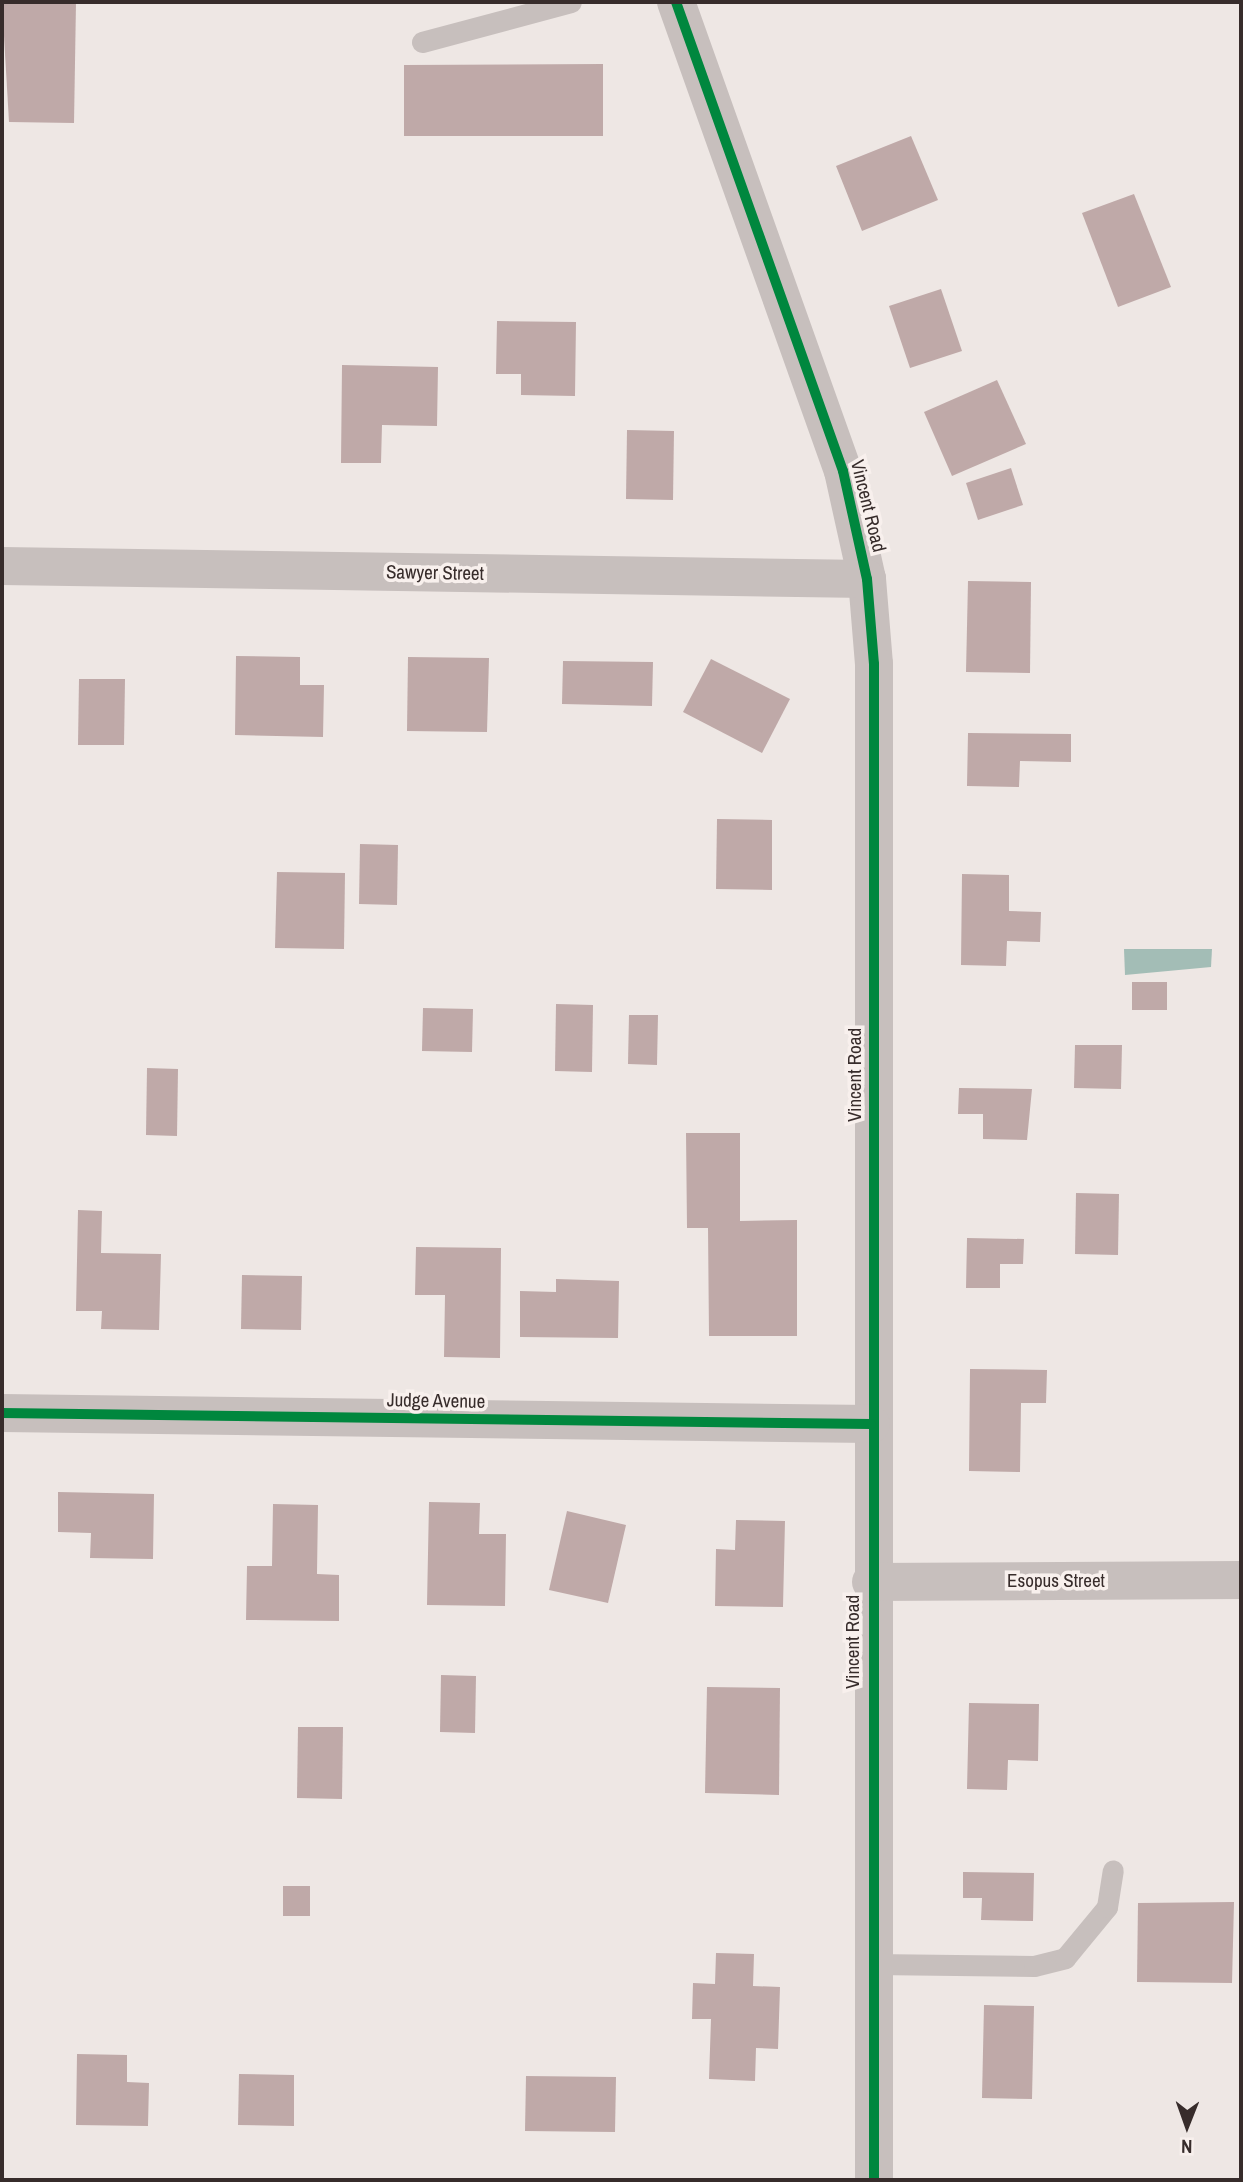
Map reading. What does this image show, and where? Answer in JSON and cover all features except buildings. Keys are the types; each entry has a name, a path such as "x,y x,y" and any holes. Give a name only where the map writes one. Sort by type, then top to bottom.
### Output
{"street":[{"name":"Vincent Road","path":"676,2 844,471 867,579 874,664 871,1424 874,2180"},
{"name":"Sawyer Street","path":"2,566 867,579"},
{"name":"Judge Avenue","path":"2,1413 871,1424"},
{"name":"Esopus Street","path":"871,1582 1241,1580"}],"lane":[{"path":"422,42 570,2"},
{"path":"873,1964 1034,1966 1065,1958 1107,1907 1114,1870"}],"water":[{"path":"1124,949 1212,949 1211,967 1125,975"}],"cycle path":[{"path":"676,2 843,471 867,579 874,664 874,2180"},
{"path":"2,1413 871,1424"}]}
